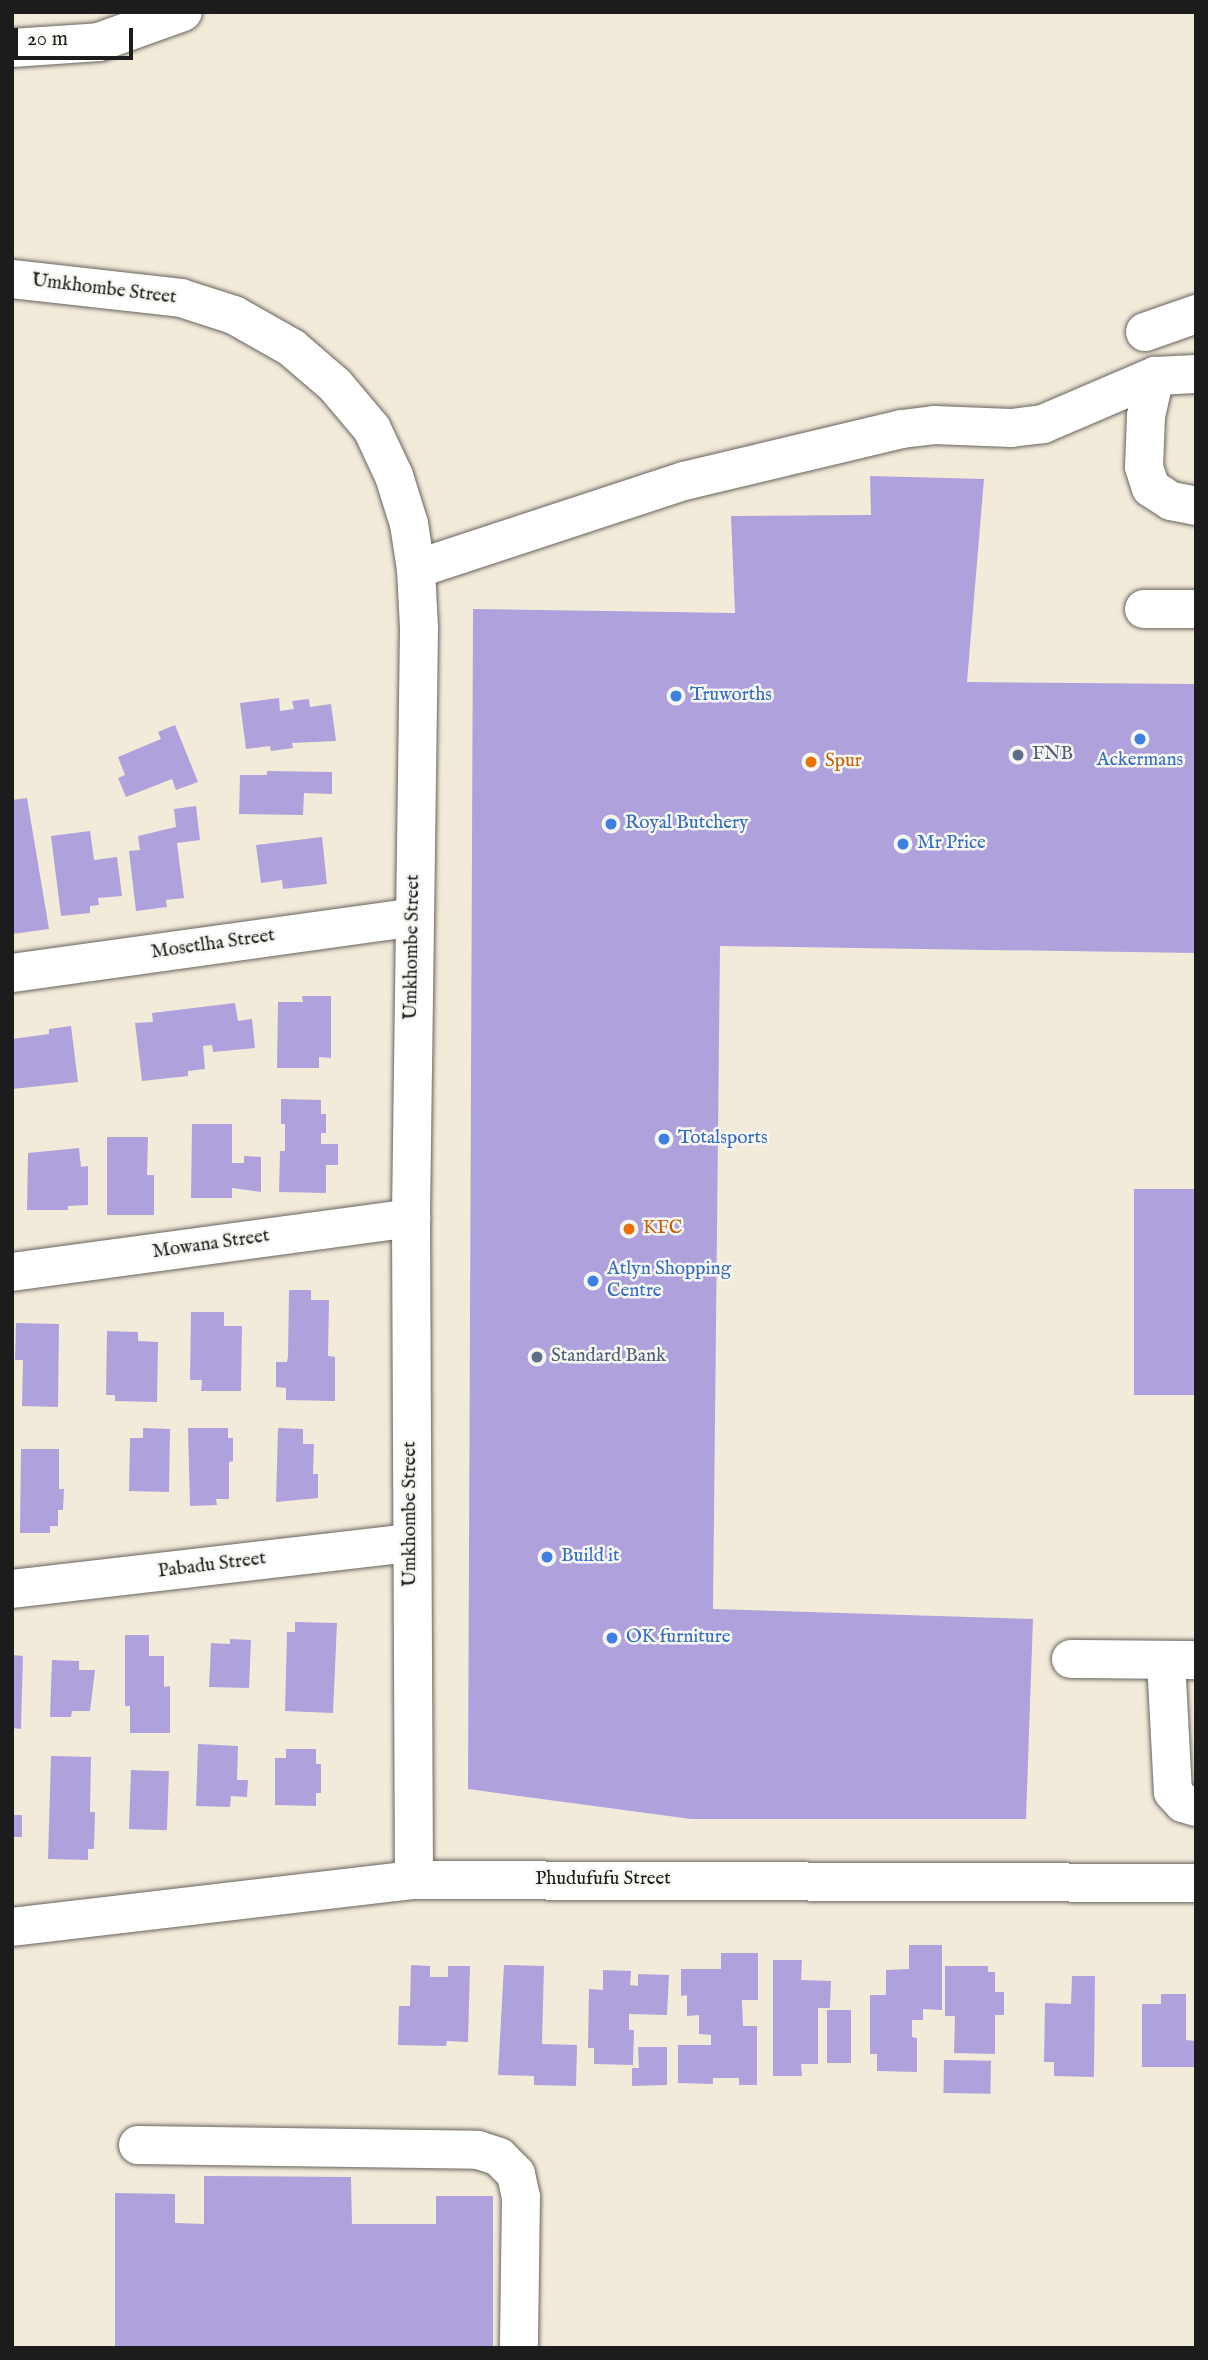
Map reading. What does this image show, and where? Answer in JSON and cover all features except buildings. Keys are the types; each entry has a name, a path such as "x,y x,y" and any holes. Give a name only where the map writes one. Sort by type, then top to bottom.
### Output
{"street":[{"path":"12,48 99,43 183,12"},
{"name":"Umkhombe Street","path":"12,279 181,298 234,315 292,348 335,385 372,429 394,475 410,524 419,628 411,1218 414,1880"},
{"path":"1145,332 1196,314"},
{"path":"416,569 684,481 902,429 934,425 1011,428 1043,425 1155,376 1196,374"},
{"path":"1155,376 1146,416 1144,467 1151,488 1171,501 1196,506"},
{"path":"1144,609 1196,609"},
{"name":"Mosetlha Street","path":"12,973 413,916"},
{"name":"Mowana Street","path":"12,1272 411,1218"},
{"name":"Pabadu Street","path":"12,1589 411,1543"},
{"path":"1071,1659 1181,1660 1173,1792 1183,1803 1196,1807"},
{"name":"Phudufufu Street","path":"12,1927 414,1880 1196,1883"},
{"path":"138,2145 478,2150 499,2157 516,2174 521,2197 519,2348"}],"place":[{"name":"Truworths","path":"676,696"},
{"name":"Ackermans","path":"1140,739"},
{"name":"FNB","path":"1018,755"},
{"name":"Spur","path":"811,762"},
{"name":"Royal Butchery","path":"611,824"},
{"name":"Mr Price","path":"903,844"},
{"name":"Totalsports","path":"664,1139"},
{"name":"KFC","path":"629,1229"},
{"name":"Atlyn Shopping Centre","path":"593,1281"},
{"name":"Standard Bank","path":"537,1357"},
{"name":"Build it","path":"547,1557"},
{"name":"OK furniture","path":"612,1638"}]}
